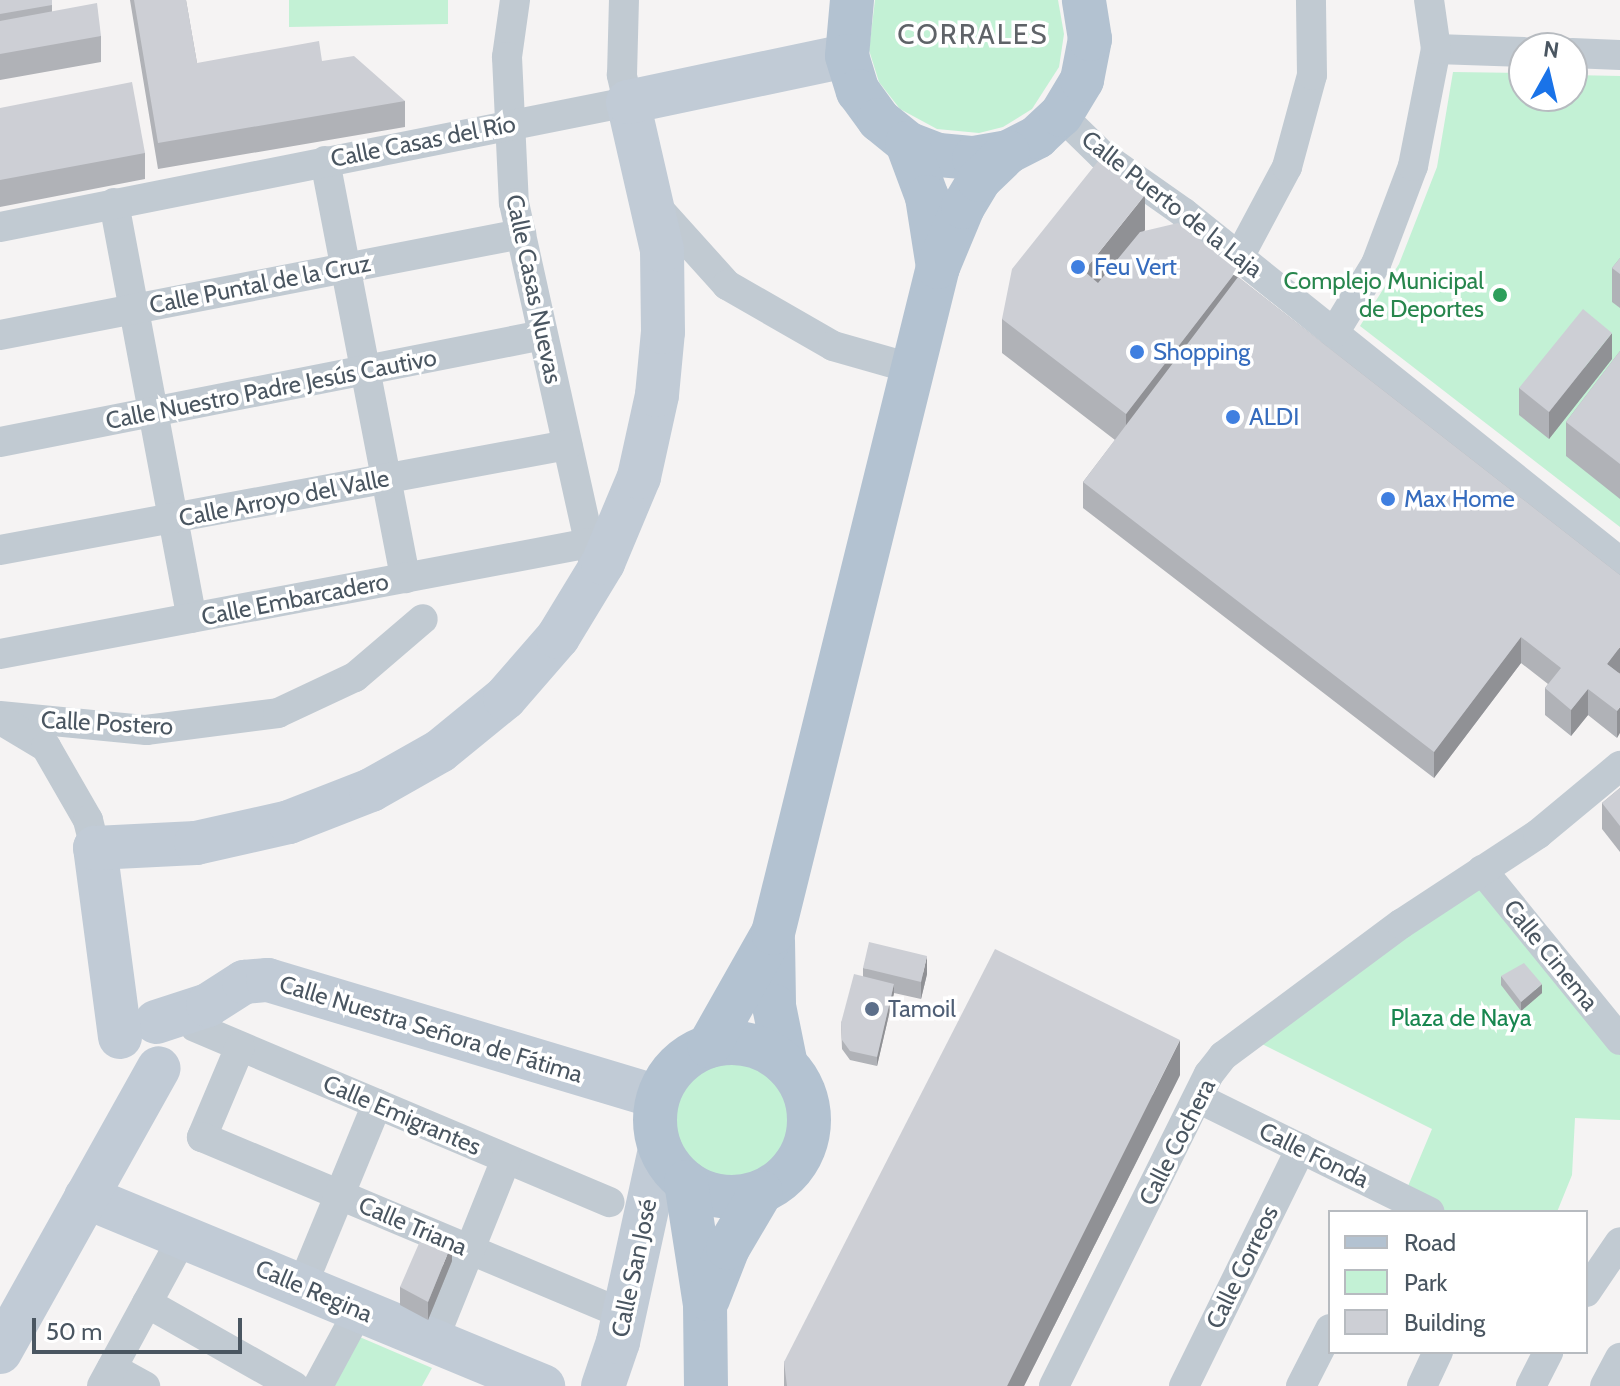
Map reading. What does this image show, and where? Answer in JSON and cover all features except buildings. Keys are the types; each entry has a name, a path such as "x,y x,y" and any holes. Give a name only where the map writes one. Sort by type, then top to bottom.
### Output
{"main road":[{"path":"852,0 847,56 858,91 879,120 907,143 939,155 974,158 1008,152"},
{"path":"673,1165 709,1194 735,1197 761,1192 783,1177 806,1141 804,1092 786,1065 774,1006 773,933 938,267 963,207 979,180 1008,152 1037,137 1061,115 1082,80 1090,39 1084,0"},
{"path":"907,143 927,197 938,267"},
{"path":"709,1046 773,933"},
{"path":"706,1386 705,1305 658,1097 677,1065 709,1046 750,1045 786,1065"},
{"path":"705,1305 728,1248 761,1192"}],"street":[{"name":"Calle Casas Nuevas","path":"515,0 507,57 507,124 521,234 593,559"},
{"path":"95,848 196,843 289,822 371,790 440,751 505,698 558,637 593,559 639,477 657,395 662,250 622,75 624,0"},
{"path":"1239,257 1287,167 1312,75 1311,0"},
{"path":"1334,333 1376,264 1413,166 1436,49 1429,0"},
{"path":"1436,49 1508,51"},
{"path":"1588,54 1620,55"},
{"name":"Calle Casas del Río","path":"0,227 847,56"},
{"name":"Calle Puerto de la Laja","path":"1061,115 1103,156 1239,257 1620,562"},
{"path":"325,161 405,578"},
{"path":"651,201 727,285 833,346 914,369"},
{"path":"114,203 192,618"},
{"name":"Calle Puntal de la Cruz","path":"0,335 521,234"},
{"name":"Calle Nuestro Padre Jesús Cautivo","path":"0,442 543,335"},
{"name":"Calle Arroyo del Valle","path":"0,550 567,445"},
{"name":"Calle Embarcadero","path":"0,654 405,578 593,559"},
{"name":"Calle Postero","path":"0,717 146,730 278,713 355,677 423,619"},
{"path":"0,717 46,747 88,820 114,978 118,990 160,1036 113,1147 0,1352"},
{"name":"Calle Cochera","path":"1054,1386 1209,1074 1235,1047 1482,870 1538,834 1620,766"},
{"name":"Calle Cinema","path":"1482,870 1620,1040"},
{"name":"Calle Nuestra Señora de Fátima","path":"160,1036 244,982 268,980 658,1097"},
{"name":"Calle Emigrantes","path":"160,1036 240,1047 610,1202"},
{"name":"Calle Triana","path":"240,1047 202,1137 625,1315"},
{"name":"Calle Fonda","path":"1198,1098 1301,1148 1392,1204 1420,1210"},
{"path":"302,1286 377,1104"},
{"name":"Calle Correos","path":"1184,1386 1301,1148"},
{"path":"433,1341 506,1159"},
{"name":"Calle San José","path":"603,1386 673,1165"},
{"name":"Calle Regina","path":"86,1197 433,1341 483,1375 543,1386"},
{"path":"145,1386 107,1377 183,1237"},
{"path":"1588,1289 1620,1242"},
{"path":"147,1303 294,1386"},
{"path":"318,1386 359,1310"},
{"path":"1301,1386 1328,1333"},
{"path":"1422,1386 1437,1354"},
{"path":"1531,1386 1547,1354"},
{"path":"1605,1386 1620,1358"}],"green space":[{"path":"289,0 448,0 448,24 289,27"},
{"path":"875,0 1058,0 1064,34 1059,67 1032,109 1003,127 979,133 937,129 900,109 879,82 869,50"},
{"name":"Complejo Municipal de Deportes","path":"1453,72 1508,73 1508,112 1588,112 1588,75 1620,76 1620,527 1360,326 1399,264 1437,167"},
{"name":"Plaza de Naya","path":"1482,870 1620,1040 1620,1120 1575,1118 1572,1175 1558,1210 1426,1210 1403,1198 1432,1129 1248,1037"},
{"path":"731,1060 754,1064 773,1077 786,1096 790,1119 786,1142 773,1161 754,1174 731,1178 708,1174 689,1161 676,1142 672,1119 676,1096 689,1077 708,1064"},
{"path":"355,1335 432,1368 422,1386 328,1386"}],"place":[{"name":"Feu Vert","path":"1078,267"},
{"name":"Complejo Municipal de Deportes","path":"1500,295"},
{"name":"Shopping","path":"1137,352"},
{"name":"ALDI","path":"1233,417"},
{"name":"Max Home","path":"1388,499"},
{"name":"Tamoil","path":"872,1009"}],"district":[{"name":"CORRALES","path":"973,34"}]}
